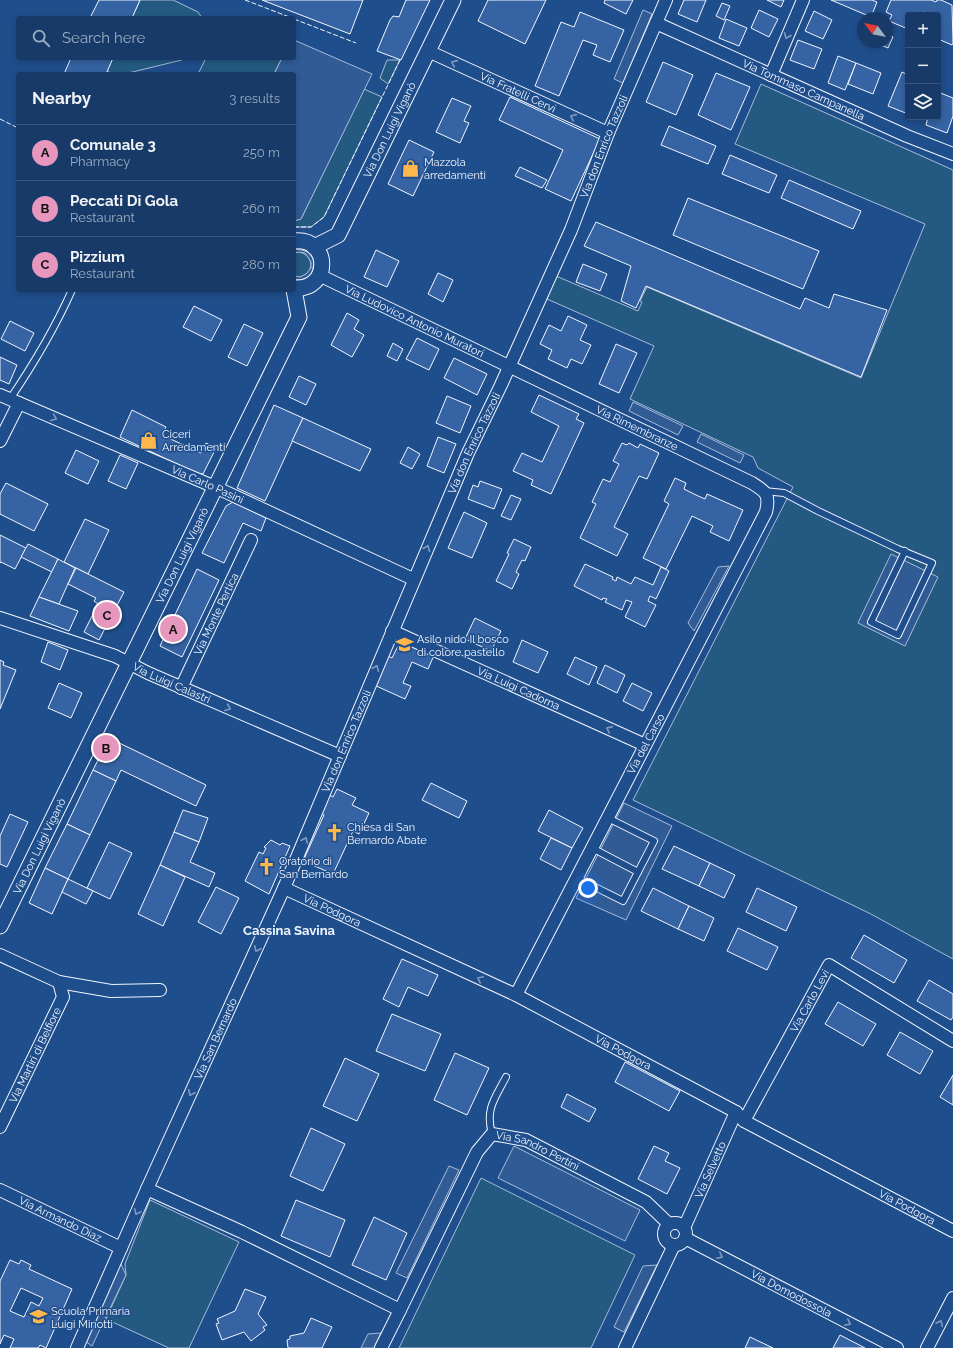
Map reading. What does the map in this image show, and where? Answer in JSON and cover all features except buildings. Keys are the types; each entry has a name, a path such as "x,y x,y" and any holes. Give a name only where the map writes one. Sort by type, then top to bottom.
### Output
{"street":[{"name":"Via Don Luigi Viganò","path":"314,247 338,235 453,0"},
{"name":"Via don Enrico Tazzoli","path":"284,888 413,579 468,452 571,230 608,133 666,0"},
{"path":"771,76 802,0"},
{"name":"Via Tommaso Campanella","path":"656,23 907,136 953,154"},
{"name":"Via Fratelli Cervi","path":"428,51 608,133"},
{"path":"296,241 306,242 318,251 322,260 320,275"},
{"name":"Via Don Luigi Viganò","path":"296,289 308,286 320,275"},
{"name":"Via Ludovico Antonio Muratori","path":"320,275 509,366"},
{"name":"Via Don Luigi Viganò","path":"0,926 299,317 295,292"},
{"name":"Via Rimembranze","path":"509,366 752,483 764,491"},
{"path":"0,441 9,399"},
{"name":"Via Carlo Pasini","path":"9,399 215,487 413,579"},
{"name":"Via del Carso","path":"516,995 766,512 769,501 764,491"},
{"name":"Via Monte Pertica","path":"181,688 251,540"},
{"name":"Via Luigi Calastri","path":"0,618 115,656 181,688 340,756"},
{"name":"Via Luigi Cadorna","path":"392,631 645,744"},
{"name":"Via Podgora","path":"284,888 516,995 736,1112 744,1121 953,1231"},
{"name":"Via San Bernardo","path":"77,1348 147,1189 284,888"},
{"path":"0,955 59,982 111,990 160,990"},
{"name":"Via Carlo Levi","path":"744,1121 829,965 953,1041"},
{"name":"Via Martiri di Belfiore","path":"0,1127 63,997 59,982"},
{"name":"Via Selvetto","path":"685,1233 736,1112"},
{"name":"Via Sandro Pertini","path":"400,1310 477,1152 492,1134 526,1140 646,1202 669,1224"},
{"path":"147,1189 242,1232 400,1310 382,1348"},
{"name":"Via Armando Diaz","path":"0,1190 121,1248"},
{"path":"676,1223 685,1233 681,1244 674,1245 668,1243 664,1237 665,1230 669,1224 676,1223"},
{"name":"Via Domodossola","path":"685,1233 897,1348"},
{"path":"625,1348 674,1245"},
{"path":"927,1348 953,1298"}],"lane":[{"path":"9,399 32,367 71,292"},
{"path":"764,491 784,493 818,511 932,563 898,635 871,622 905,551"},
{"path":"577,878 623,901 638,872 654,841 608,818"},
{"path":"592,848 638,872"},
{"path":"492,1134 488,1123 490,1108 506,1077"}],"shaded area":[{"path":"140,0 173,0 198,12 201,16 133,16"},
{"path":"643,10 652,14 623,83 614,79"},
{"path":"296,41 372,74 301,219 296,220 296,72 275,72 281,60 296,60"},
{"path":"112,60 182,60 132,72 107,71"},
{"path":"205,60 281,60 275,72 199,72"},
{"path":"387,60 400,60 388,84 380,78"},
{"path":"761,84 953,170 953,959 869,913 633,800 793,487 758,468 753,457 630,399 654,346 547,299 556,276 638,311 642,302 640,301 647,287 861,378 925,224 735,144"},
{"path":"364,89 382,97 324,217 311,227 296,227 296,220 301,219"},
{"path":"296,249 308,252 314,262 312,273 308,277 301,280 296,279 296,276 300,277 306,274 311,268 311,262 305,253 296,253"},
{"path":"296,253 305,254 311,263 309,272 300,277 296,276"},
{"path":"633,402 683,426 678,435 629,411"},
{"path":"701,434 744,455 740,463 697,442"},
{"path":"891,554 938,577 905,646 858,623"},
{"path":"729,566 694,631 688,623 718,567"},
{"path":"624,803 672,826 626,920 576,898"},
{"path":"514,1146 640,1210 625,1241 498,1178"},
{"path":"449,1166 459,1170 407,1278 396,1273"},
{"path":"481,1178 635,1255 591,1348 399,1348"},
{"path":"150,1200 239,1242 189,1348 169,1348 106,1319 126,1275 125,1264"},
{"path":"120,1262 126,1275 92,1346 85,1341"},
{"path":"657,1265 624,1332 614,1327 643,1266"},
{"path":"381,1333 374,1348 361,1348 368,1334"}],"fence":[{"path":"245,0 287,16"},
{"path":"296,20 356,43"},
{"path":"296,227 311,227 324,217 400,60"},
{"path":"0,119 16,127"}],"place":[{"name":"Mazzola arredamenti","path":"411,168"},
{"name":"Ciceri Arredamenti","path":"149,440"},
{"name":"Pizzium","path":"107,615"},
{"name":"Comunale 3","path":"173,629"},
{"name":"Asilo nido Il bosco di colore pastello","path":"404,645"},
{"name":"Peccati Di Gola","path":"106,748"},
{"name":"Chiesa di San Bernardo Abate","path":"334,833"},
{"name":"Oratorio di San Bernardo","path":"266,867"},
{"name":"Scuola Primaria Luigi Minotti","path":"38,1317"}],"district":[{"name":"Cassina Savina","path":"289,930"}]}
